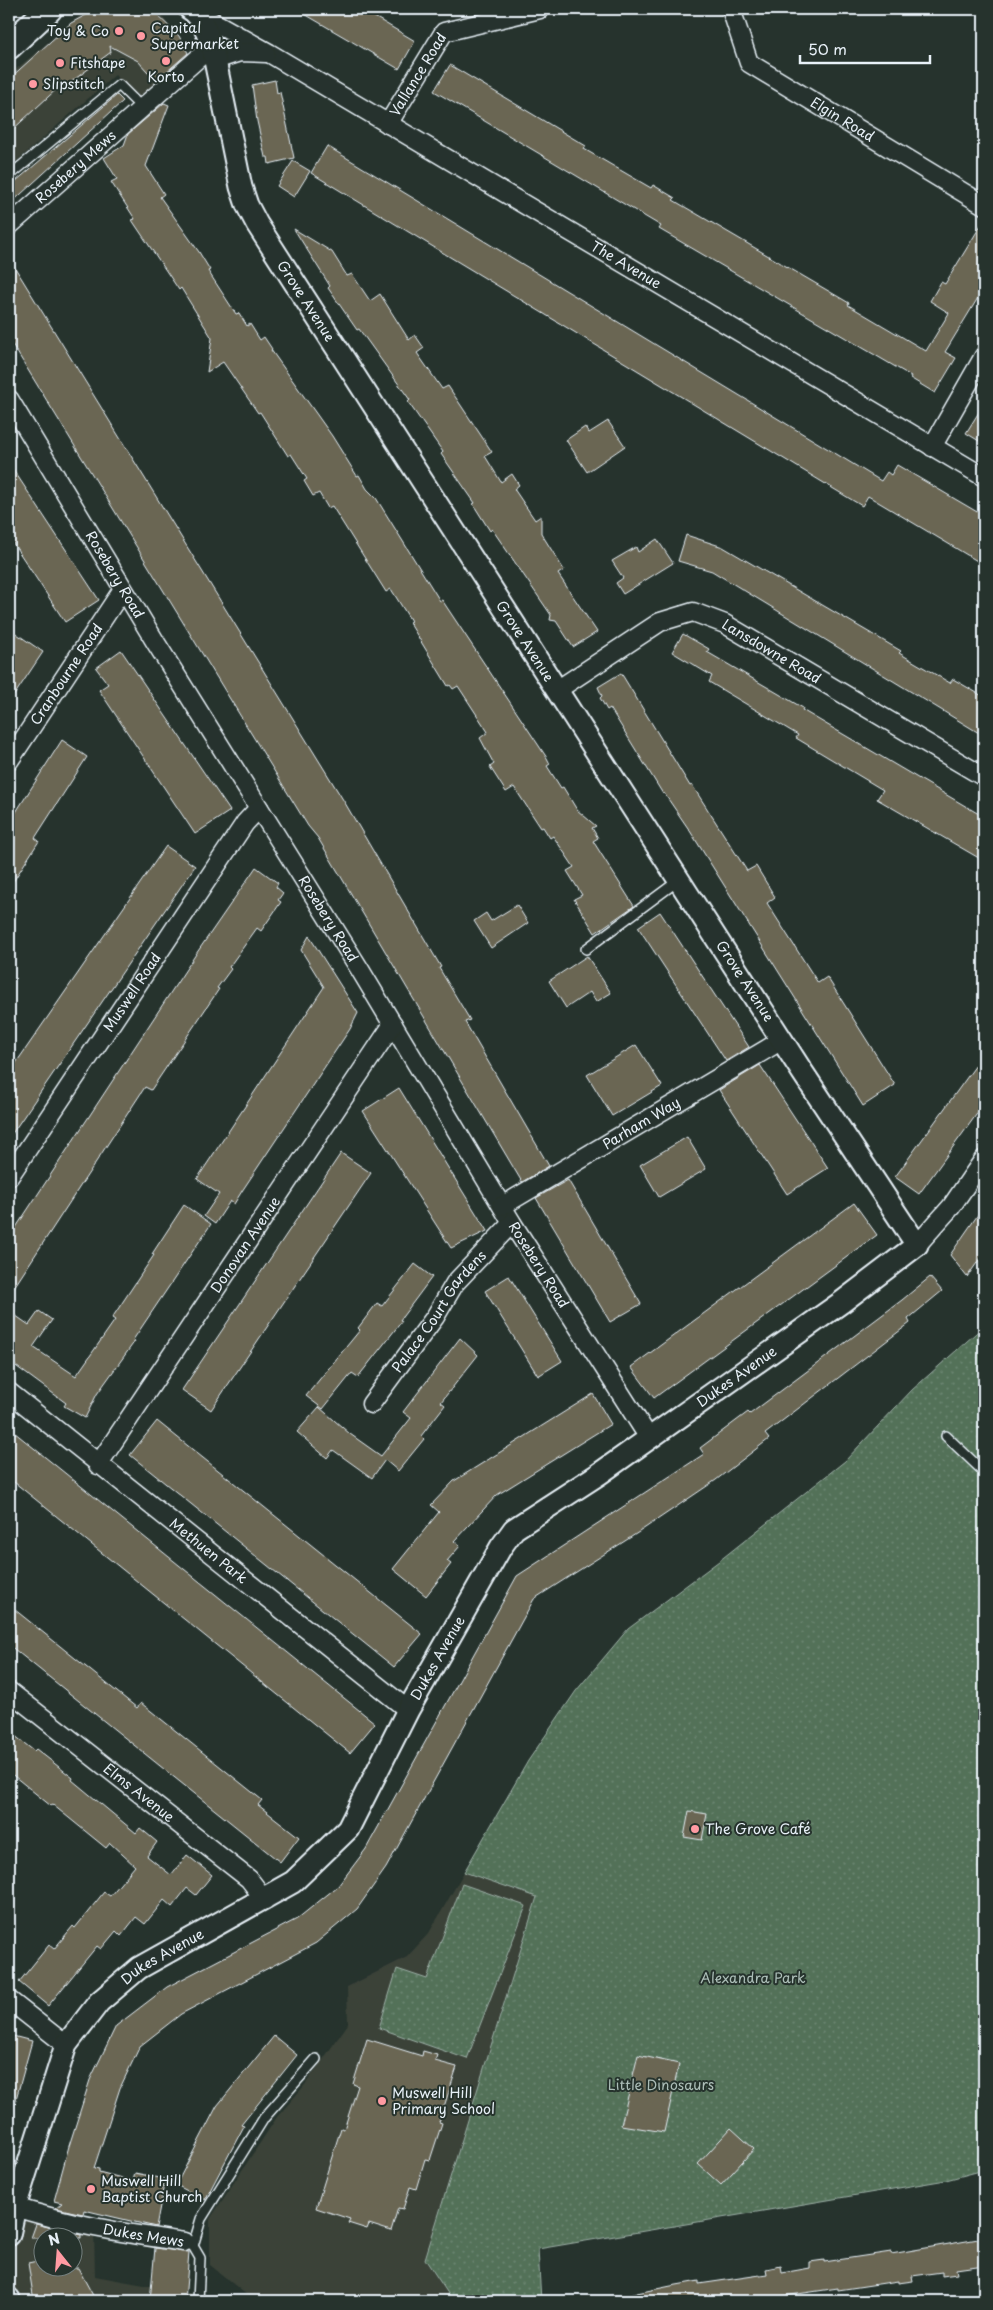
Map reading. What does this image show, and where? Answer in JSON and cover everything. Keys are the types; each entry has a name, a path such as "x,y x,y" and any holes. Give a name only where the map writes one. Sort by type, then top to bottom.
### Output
{"main road":[{"path":"9,46 49,9"}],"street":[{"name":"Vallance Road","path":"388,124 444,32 540,9"},
{"name":"Elgin Road","path":"731,9 749,63 984,206"},
{"name":"The Avenue","path":"192,10 269,53 984,477"},
{"name":"Grove Avenue","path":"192,10 205,28 213,53 241,187 246,205 256,224 782,1040 917,1245"},
{"name":"The Avenue","path":"213,53 269,53"},
{"name":"Rosebery Mews","path":"9,226 142,108 213,53"},
{"path":"932,447 984,356"},
{"name":"Rosebery Road","path":"9,399 123,589 393,1024 512,1223 649,1438"},
{"name":"Cranbourne Road","path":"9,761 123,589"},
{"name":"Lansdowne Road","path":"557,690 660,622 692,612 725,624 984,777"},
{"name":"Muswell Road","path":"9,1178 245,823 259,808"},
{"name":"Donovan Avenue","path":"98,1465 393,1024"},
{"name":"Parham Way","path":"502,1206 782,1040"},
{"name":"Dukes Avenue","path":"9,2235 12,2206 66,2045 99,2002 139,1968 265,1900 293,1882 348,1829 408,1710 501,1547 514,1529 599,1474 849,1297 917,1245 951,1207 984,1159"},
{"name":"Palace Court Gardens","path":"370,1404 436,1317 455,1283 512,1223"},
{"name":"Methuen Park","path":"9,1392 98,1465 408,1710"},
{"name":"Elms Avenue","path":"9,1691 250,1879 265,1900"},
{"path":"9,2000 66,2045"},
{"name":"Dukes Mews","path":"12,2206 94,2228 188,2244"}],"lane":[{"path":"9,176 119,85 142,108"},
{"path":"586,949 679,880"},
{"path":"946,1436 984,1472"},
{"path":"188,2244 201,2219 264,2118 316,2059"},
{"name":"Dukes Mews","path":"188,2244 200,2258 198,2301"}],"shaded area":[{"path":"88,9 139,9 161,15 190,55 139,101 115,75 9,168 9,75"},
{"name":"Muswell Hill Primary School","path":"464,1872 537,1897 425,2259 453,2301 254,2301 210,2265 210,2219 277,2117 304,2086 348,2024 347,1987 407,1957 429,1933"},
{"path":"15,2207 94,2228 95,2276 199,2295 198,2301 9,2301 9,2235"}],"green space":[{"name":"Alexandra Park","path":"984,1326 984,2170 946,2180 538,2249 541,2301 453,2301 425,2259 537,1897 464,1872 528,1761 576,1691 628,1629 719,1561 845,1461 912,1390"},
{"path":"462,1884 526,1906 467,2059 379,2028 397,1969 427,1979"}],"building":[{"path":"97,9 152,10 179,36 188,53 156,81 138,61 110,46 111,52 63,88 61,85 9,133 9,79 71,23"},
{"path":"296,9 361,9 415,41 399,69"},
{"path":"450,65 586,146 584,149 651,188 653,185 675,198 673,200 849,303 848,305 926,351 949,313 930,301 941,282 945,284 984,220 984,288 945,352 956,358 935,393 910,378 911,376 659,229 661,226 434,91"},
{"path":"275,80 277,93 280,92 294,158 269,164 268,157 265,157 257,121 252,85"},
{"path":"117,95 123,101 9,205 9,187"},
{"path":"164,103 169,105 146,166 164,194 160,197 199,252 210,270 208,271 236,314 239,313 247,326 250,324 260,340 264,337 357,476 359,475 367,489 376,498 440,601 442,600 547,758 550,764 547,766 561,788 563,787 577,810 596,826 592,828 598,838 593,841 634,906 595,933 574,899 582,895 567,871 574,867 553,836 550,838 543,827 541,828 514,787 506,792 490,767 494,764 480,738 488,732 458,686 453,689 450,685 448,686 391,589 386,592 332,506 328,508 319,493 313,496 304,481 307,479 291,454 288,456 260,412 258,413 223,362 207,372 212,338 181,288 179,290 132,220 135,219 111,182 117,179 104,158 124,145 128,134"},
{"path":"327,146 881,481 887,472 891,475 897,465 984,516 984,565 868,496 862,506 311,173"},
{"path":"293,161 310,171 294,197 277,186"},
{"path":"294,229 332,252 347,276 352,274 370,301 380,294 409,340 415,335 424,348 417,353 442,389 448,386 492,452 485,456 501,482 512,474 519,485 514,489 535,520 541,516 541,533 564,570 558,574 597,632 573,647 556,621 550,620 551,615 492,529 490,531 473,504 475,503 441,454 443,452 408,402 410,400 328,288 330,286"},
{"path":"9,258 345,803 441,967 439,968 470,1020 465,1022 549,1166 522,1182 318,838 308,826 9,339"},
{"path":"984,404 984,444 966,433"},
{"path":"608,421 625,446 587,472 566,440 585,427 589,433"},
{"path":"9,463 99,600 65,622 9,537"},
{"path":"686,535 723,547 901,651 899,653 950,683 953,679 984,697 984,736 712,571 678,561"},
{"path":"657,539 673,563 623,594 616,583 623,578 612,561 636,547 638,552"},
{"path":"14,632 43,652 9,703 9,639"},
{"path":"683,634 709,649 707,652 803,708 802,710 984,817 984,861 877,799 883,790 796,738 798,735 709,682 712,676 672,652"},
{"path":"121,650 230,811 195,834 99,690 108,684 96,668"},
{"path":"621,673 690,786 692,785 747,871 756,866 775,897 767,903 818,983 827,977 895,1085 863,1106 690,831 663,794 610,708 607,710 600,698 602,696 598,687"},
{"path":"62,740 87,757 35,838 39,841 9,888 9,823"},
{"path":"166,846 195,866 9,1138 9,1073"},
{"path":"256,867 278,883 276,887 283,893 278,900 281,902 261,931 257,928 229,967 231,969 217,988 219,989 151,1090 145,1087 9,1295 9,1238 196,954"},
{"path":"517,905 528,923 491,948 474,921 486,913 491,921"},
{"path":"660,912 749,1047 726,1061 638,927"},
{"path":"309,936 358,1013 350,1029 234,1204 230,1201 215,1224 204,1216 219,1194 197,1179 324,987 301,950"},
{"path":"587,956 611,993 596,1002 590,992 566,1008 549,981"},
{"path":"636,1045 662,1086 612,1116 587,1075"},
{"path":"984,1054 984,1104 919,1194 895,1177"},
{"path":"760,1065 828,1168 787,1194 719,1090"},
{"path":"399,1088 487,1231 451,1248 363,1111"},
{"path":"687,1137 706,1169 659,1197 640,1165"},
{"path":"341,1153 371,1173 211,1410 182,1390"},
{"path":"568,1180 641,1304 610,1322 536,1198"},
{"path":"854,1203 877,1235 654,1398 631,1367"},
{"path":"184,1205 211,1224 133,1340 135,1341 97,1394 85,1418 64,1406 66,1403 9,1361 9,1311 29,1325 39,1311 52,1320 33,1347 76,1376 115,1320 112,1318 154,1255 152,1254"},
{"path":"984,1206 984,1253 967,1277 950,1255"},
{"path":"415,1264 432,1277 400,1320 402,1321 358,1377 352,1373 323,1409 306,1396 360,1330 358,1328 377,1303 382,1306"},
{"path":"509,1276 562,1361 538,1376 485,1291"},
{"path":"930,1277 942,1291 908,1319 910,1323 765,1434 769,1439 716,1480 534,1599 386,1868 357,1909 316,1943 181,2014 140,2046 120,2088 94,2168 99,2169 99,2172 133,2181 135,2173 165,2179 156,2227 84,2210 83,2214 56,2208 62,2203 54,2201 90,2080 116,2026 167,1987 297,1919 338,1886 366,1849 517,1576 704,1454 700,1448 748,1412 750,1414"},
{"path":"460,1338 478,1355 441,1402 445,1405 421,1436 424,1439 398,1471 385,1460 372,1478 333,1450 327,1458 297,1432 319,1407 350,1434 381,1456 411,1418 403,1412"},
{"path":"593,1394 611,1424 497,1495 454,1541 460,1546 447,1561 451,1564 426,1596 393,1569 439,1512 431,1505 454,1481"},
{"path":"157,1421 422,1634 394,1667 130,1455"},
{"path":"9,1428 375,1723 350,1753 9,1478"},
{"path":"9,1605 137,1708 141,1703 262,1800 258,1805 299,1837 280,1862 9,1645"},
{"path":"9,1731 73,1778 72,1780 136,1833 140,1828 157,1842 147,1856 171,1875 187,1855 212,1875 196,1895 187,1888 172,1907 164,1900 145,1924 136,1917 121,1936 116,1931 101,1949 97,1946 48,2006 19,1982 49,1945 54,1949 73,1926 75,1928 104,1892 110,1896 135,1866 110,1843 106,1848 9,1772"},
{"path":"689,1811 707,1814 702,1840 684,1837"},
{"path":"9,2035 32,2041 13,2110 9,2109"},
{"path":"274,2036 297,2055 241,2125 244,2126 205,2200 176,2185 217,2106"},
{"path":"367,2039 422,2056 423,2051 437,2055 435,2061 457,2067 439,2122 442,2123 430,2160 425,2159 416,2189 410,2187 403,2209 398,2208 391,2231 369,2224 367,2229 348,2223 350,2219 316,2208 341,2128 344,2129 358,2086 353,2084"},
{"path":"638,2055 679,2064 664,2132 621,2125"},
{"path":"731,2128 754,2149 721,2185 698,2164"},
{"path":"36,2224 52,2228 35,2228"},
{"path":"984,2238 984,2265 956,2269 957,2274 942,2276 942,2272 912,2276 913,2281 898,2283 898,2281 838,2290 838,2288 764,2299 764,2301 632,2301 632,2294 699,2281 699,2284 767,2274 766,2269 781,2266 782,2273 810,2268 810,2262 824,2260 824,2262 891,2252 891,2254"},
{"path":"155,2248 189,2252 185,2301 150,2301"},
{"path":"32,2262 32,2278 82,2278 82,2275 96,2301 34,2301 28,2263"}],"place":[{"name":"Toy & Co","path":"119,31"},
{"name":"Capital Supermarket","path":"141,36"},
{"name":"Korto","path":"166,61"},
{"name":"Fitshape","path":"60,63"},
{"name":"Slipstitch","path":"33,84"},
{"name":"The Grove Café","path":"695,1829"},
{"name":"Muswell Hill Primary School","path":"382,2101"},
{"name":"Muswell Hill Baptist Church","path":"91,2189"}],"park label":[{"name":"Little Dinosaurs","path":"661,2085"}]}
